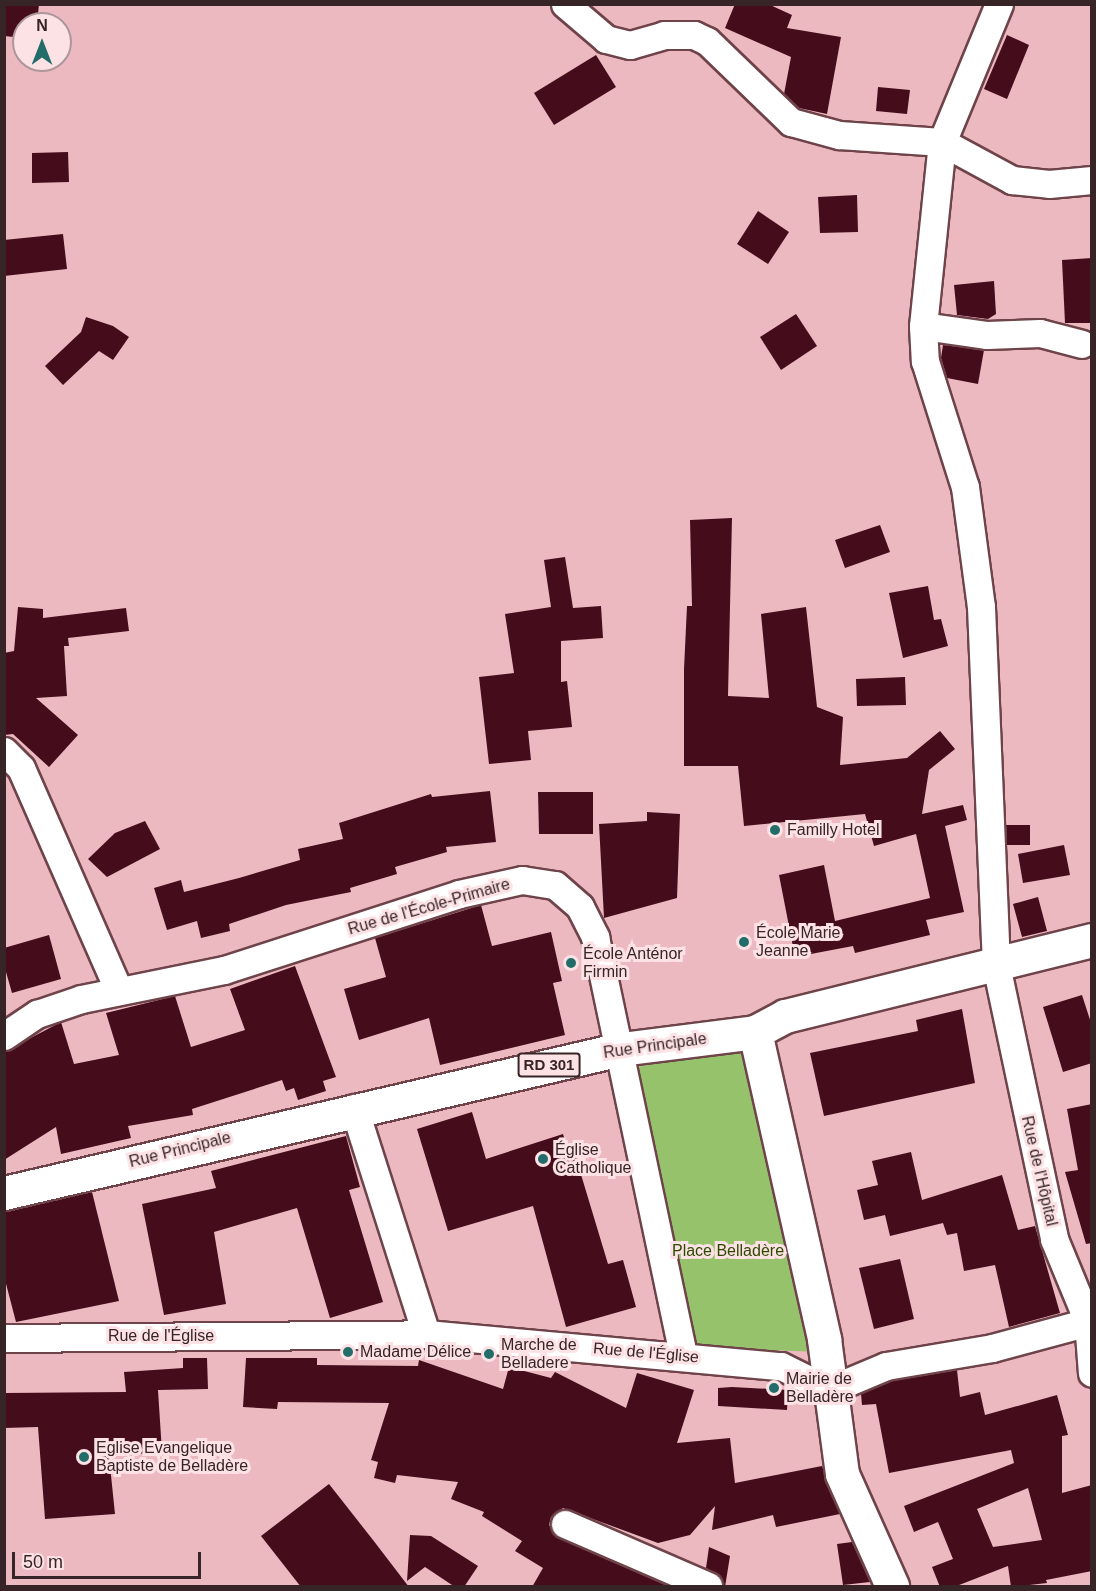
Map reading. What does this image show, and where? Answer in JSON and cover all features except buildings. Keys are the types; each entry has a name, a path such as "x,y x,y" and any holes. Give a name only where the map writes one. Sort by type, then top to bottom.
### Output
{"main road":[{"name":"Rue Principale","path":"4,1193 354,1108 621,1049 755,1032 784,1016 1092,940"},
{"path":"755,1032 824,1339 842,1474 892,1587"}],"street":[{"path":"565,4 606,39 630,45 664,36 694,35 707,41 790,122 839,135 942,142 1012,180 1048,184 1092,180"},
{"name":"Rue de l'Hôpital","path":"999,4 942,142 922,326 925,361 965,487 981,607 996,965 1054,1239 1090,1321 1092,1373"},
{"path":"922,326 987,335 1040,333 1082,344"},
{"path":"4,751 21,768 118,989"},
{"name":"Rue de l'École-Primaire","path":"4,1036 37,1014 118,989 224,970 459,894 522,880 555,885 580,907 595,937 621,1049 683,1356"},
{"path":"354,1108 426,1334"},
{"path":"830,1390 886,1366 992,1348 1090,1321"},
{"name":"Rue de l'Église","path":"4,1338 426,1334 781,1366 830,1390"},
{"path":"565,1524 708,1587"}],"green space":[{"name":"Place Belladère","path":"741,1043 820,1352 672,1346 608,1074"}],"place":[{"name":"Familly Hotel","path":"775,830"},
{"name":"École Marie Jeanne","path":"744,942"},
{"name":"École Anténor Firmin","path":"571,963"},
{"name":"Église Catholique","path":"543,1159"},
{"name":"Madame Délice","path":"348,1352"},
{"name":"Marche de Belladere","path":"489,1354"},
{"name":"Mairie de Belladère","path":"774,1388"},
{"name":"Eglise Evangelique Baptiste de Belladère","path":"84,1457"}]}
